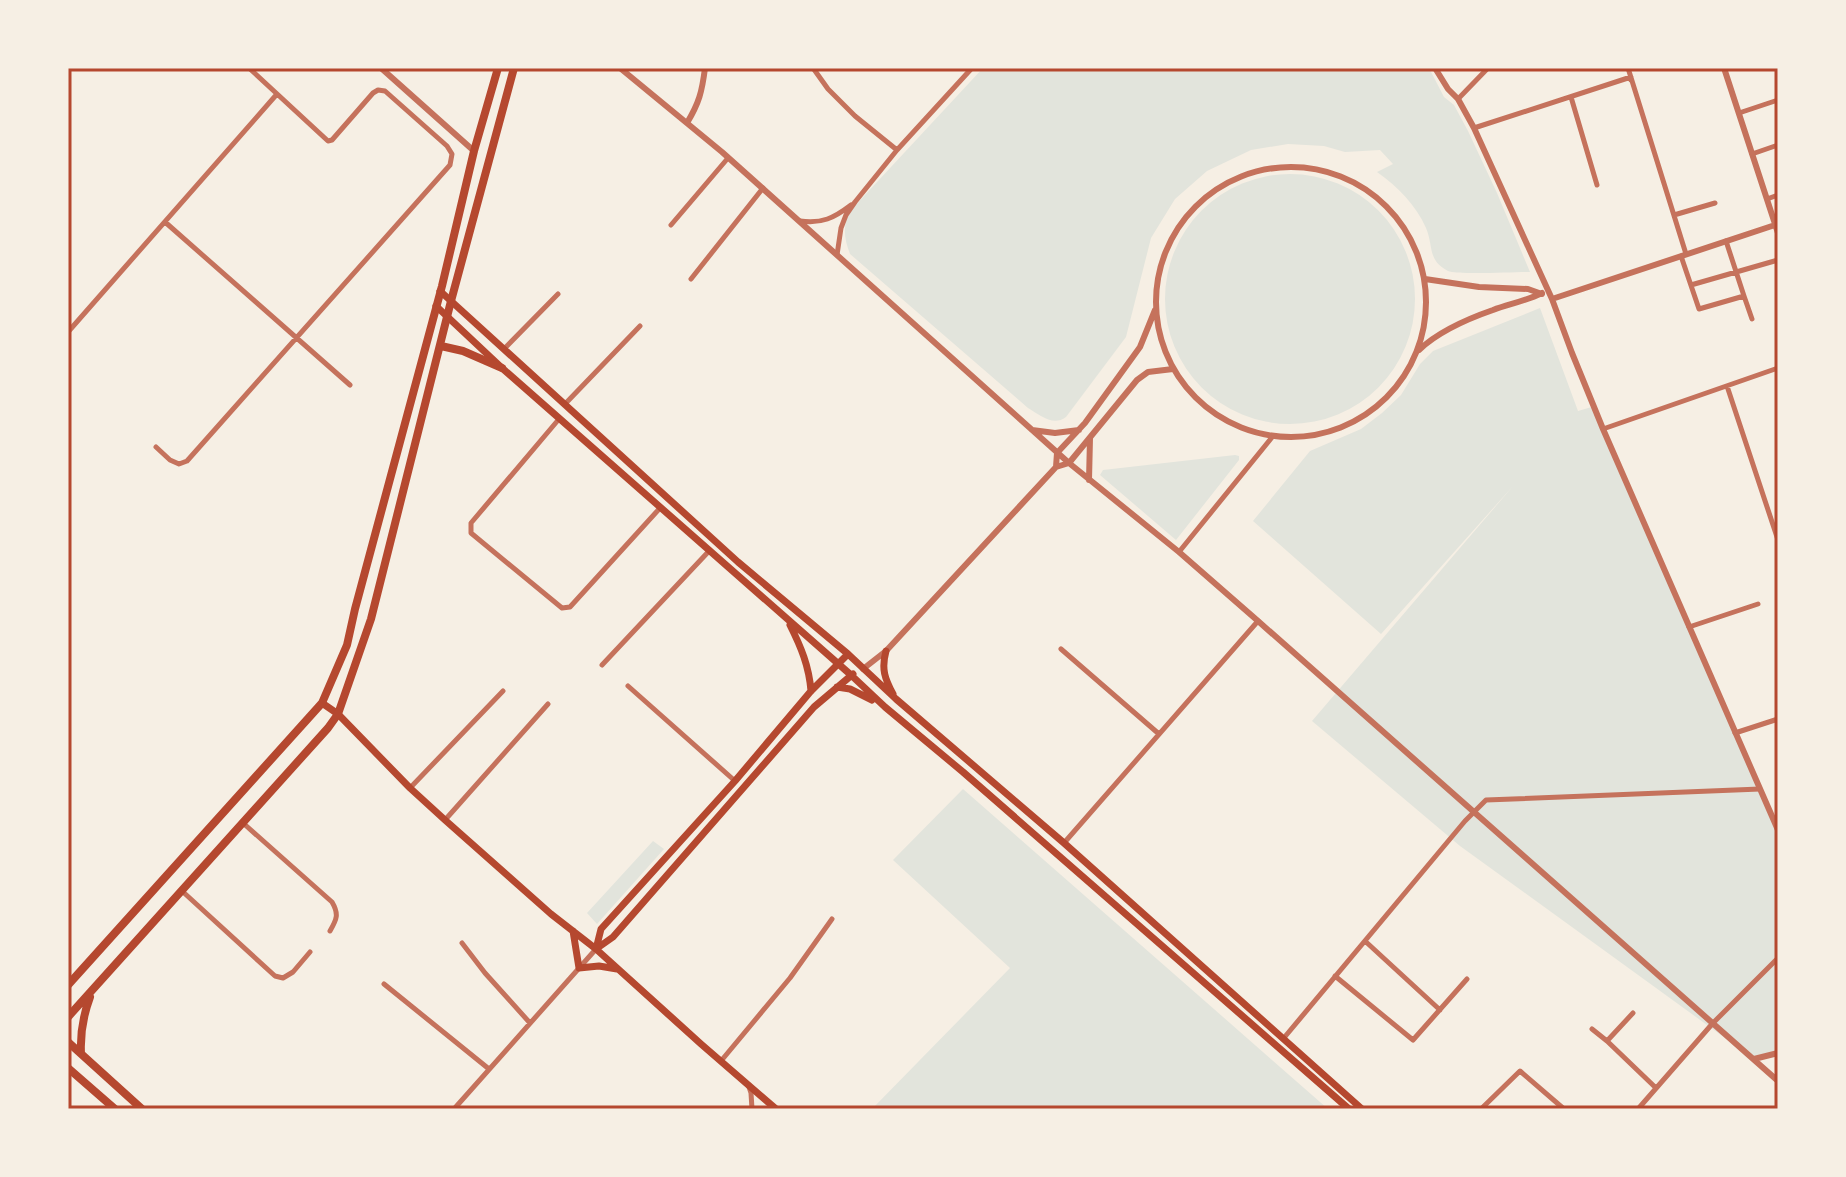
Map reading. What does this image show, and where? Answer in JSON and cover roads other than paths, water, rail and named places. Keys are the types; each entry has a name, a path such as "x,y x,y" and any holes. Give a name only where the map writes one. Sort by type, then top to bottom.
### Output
{"main road":[{"path":"68,985 322,703 347,645 498,68"},
{"path":"68,1017 338,714 371,619 451,301 514,68"},
{"path":"440,291 738,562 1064,843 1362,1109"},
{"path":"436,306 885,707 1349,1109"},
{"path":"441,346 463,351 502,368"},
{"path":"787,620 806,660 811,691"},
{"path":"886,651 883,671 896,699"},
{"path":"596,949 601,929 735,781 811,691 848,654"},
{"path":"596,949 613,937 814,707 851,675 863,669"},
{"path":"837,687 865,695 885,707"},
{"path":"322,703 338,714 445,820 776,1109"},
{"path":"573,931 579,968 599,966 619,969"},
{"path":"81,1053 80,1034 94,989"},
{"path":"68,1042 142,1109"},
{"path":"68,1068 115,1109"}],"street":[{"path":"156,447 170,460 179,464 187,461 450,165 452,154 447,146 385,91 373,93 328,141 249,68"},
{"path":"381,68 474,151"},
{"path":"620,68 763,188 1057,453 1258,621 1778,1081"},
{"path":"687,123 702,93 705,68"},
{"path":"813,68 828,89 855,116 897,150"},
{"path":"837,256 841,228 855,202 897,150 972,68"},
{"path":"1435,68 1474,128 1552,299 1603,429 1778,830"},
{"path":"1458,99 1488,68"},
{"path":"1628,68 1674,215 1699,309 1744,296"},
{"path":"1724,68 1778,233"},
{"path":"1474,128 1631,79"},
{"path":"68,332 277,94"},
{"path":"1571,97 1597,185"},
{"path":"1739,113 1778,100"},
{"path":"1752,154 1778,145"},
{"path":"671,225 728,158"},
{"path":"1297,167 1317,169 1356,183 1388,207 1412,240 1420,259 1427,304 1417,353 1396,387 1366,415 1352,423 1321,433 1289,437 1242,427 1216,414 1194,396 1173,369 1159,331 1155,308 1156,288 1166,248 1188,214 1202,200 1228,183 1256,171 1297,167"},
{"path":"691,279 763,188"},
{"path":"1767,199 1778,195"},
{"path":"800,221 816,223 829,219 855,202"},
{"path":"1674,215 1715,203"},
{"path":"165,222 350,385"},
{"path":"1425,279 1479,287 1528,289 1552,299 1776,224"},
{"path":"1726,241 1752,319"},
{"path":"1691,285 1778,260"},
{"path":"1417,353 1431,339 1452,328 1542,293"},
{"path":"504,349 558,294"},
{"path":"1056,467 1057,453 1079,430 1140,347 1155,308"},
{"path":"565,404 640,326"},
{"path":"1603,429 1778,368"},
{"path":"863,669 886,651 1056,467 1069,463 1137,380 1148,372 1173,369"},
{"path":"1727,386 1778,540"},
{"path":"559,419 471,523 471,533 562,608 567,608 660,508"},
{"path":"1032,430 1055,433 1079,430"},
{"path":"1179,552 1273,436"},
{"path":"1089,480 1090,438"},
{"path":"602,665 710,550"},
{"path":"1689,627 1758,604"},
{"path":"1064,843 1258,621"},
{"path":"1061,649 1159,734"},
{"path":"628,686 735,781"},
{"path":"410,788 503,691"},
{"path":"445,820 548,704"},
{"path":"1735,733 1778,719"},
{"path":"1283,1039 1486,800 1760,789"},
{"path":"243,823 332,902 338,911 338,919 330,931"},
{"path":"182,891 275,976 283,978 293,972 310,952"},
{"path":"721,1061 790,978 832,919"},
{"path":"1365,941 1440,1010"},
{"path":"462,943 530,1023"},
{"path":"454,1109 596,949"},
{"path":"1638,1109 1713,1023 1778,958"},
{"path":"1335,976 1413,1040 1467,979"},
{"path":"384,984 489,1069"},
{"path":"1607,1041 1633,1013"},
{"path":"1592,1029 1656,1088"},
{"path":"1754,1059 1778,1053"},
{"path":"1481,1109 1520,1071 1564,1109"},
{"path":"748,1085 752,1109"}]}
